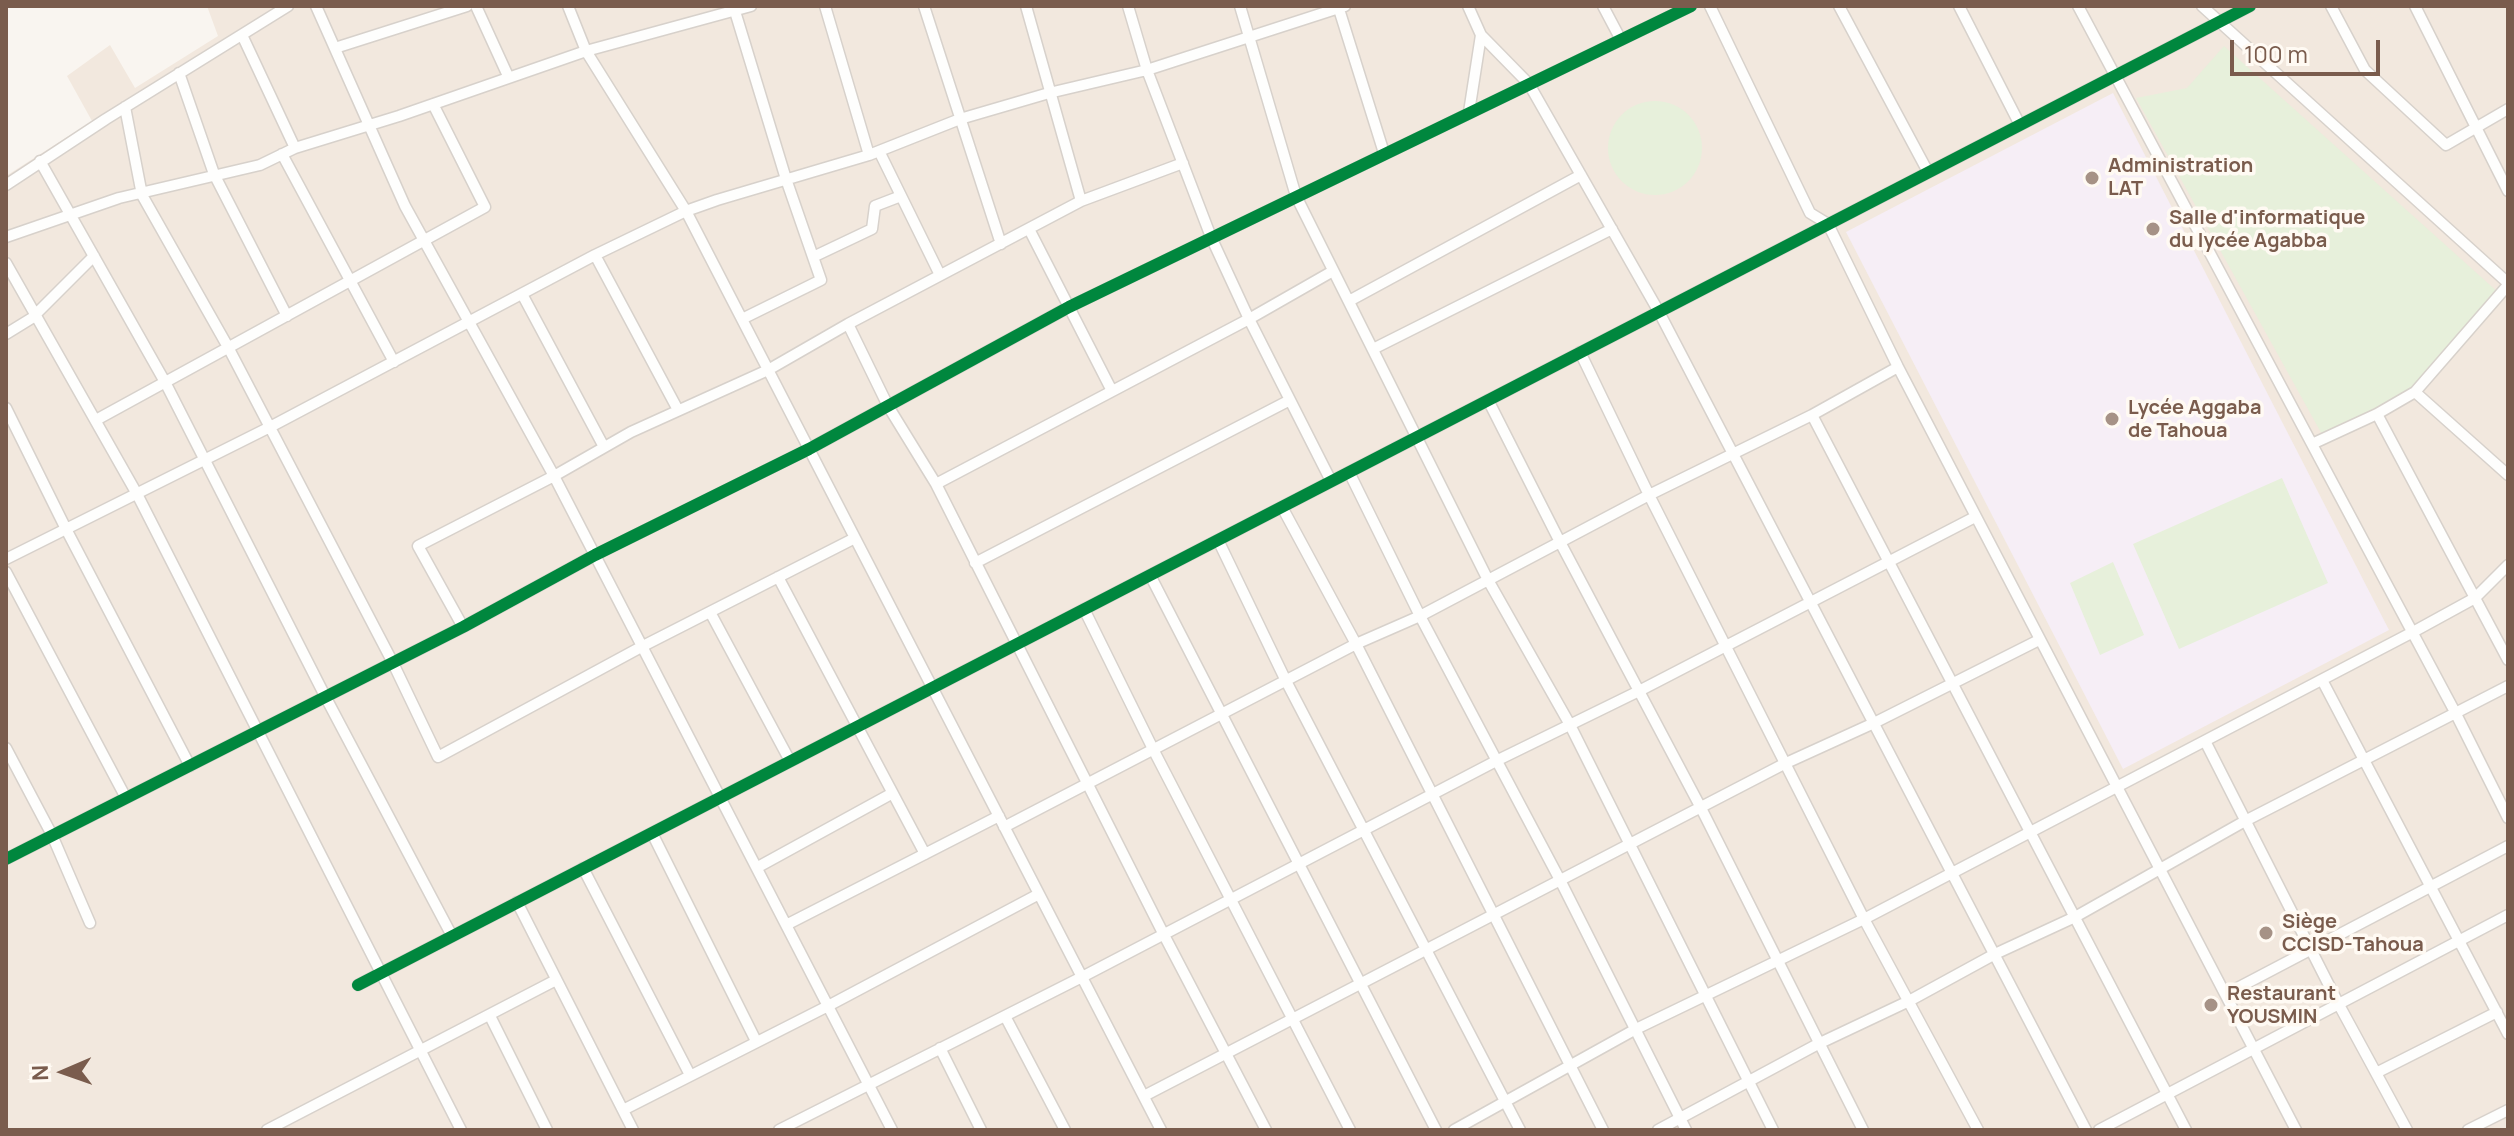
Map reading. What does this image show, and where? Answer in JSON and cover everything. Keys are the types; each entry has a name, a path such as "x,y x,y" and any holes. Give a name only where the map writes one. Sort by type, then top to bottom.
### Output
{"street":[{"path":"6,185 288,6"},
{"path":"316,6 381,154 424,241 554,476 892,1130"},
{"path":"335,48 467,6"},
{"path":"476,6 508,76"},
{"path":"568,6 586,51 686,211 1161,1130"},
{"path":"6,237 119,198 260,165 295,148 371,126 508,76 586,51 751,6"},
{"path":"825,6 874,153 901,196 940,275"},
{"path":"924,6 1001,244"},
{"path":"1026,6 1081,201"},
{"path":"1128,6 1147,70 1211,237 1331,481"},
{"path":"1240,6 1296,196 1488,580 1569,723 1773,1130"},
{"path":"1468,6 1481,35 1529,84 1659,312 2086,1130"},
{"path":"1603,6 1621,40"},
{"path":"6,859 463,627 595,555 809,449 1069,307 1691,6"},
{"path":"1710,6 1810,213 1828,224 1975,517 2296,1130"},
{"path":"1839,6 1928,172"},
{"path":"1959,6 2020,125"},
{"path":"2078,6 2413,632 2508,818"},
{"path":"2202,6 2508,284 2415,392 2377,414 2312,444"},
{"path":"358,985 2250,6"},
{"path":"2331,6 2365,70 2446,145 2508,109"},
{"path":"2415,6 2508,191"},
{"path":"6,559 270,427 595,255 686,211 874,153 960,119 1049,93 1147,70 1341,7 1384,153"},
{"path":"734,9 786,179 821,280 742,319"},
{"path":"242,35 295,148"},
{"path":"1469,112 1481,35"},
{"path":"179,73 214,174 287,316"},
{"path":"96,420 485,207 433,104"},
{"path":"125,107 142,195 228,347 392,661 438,757 643,646 855,538"},
{"path":"282,154 394,362"},
{"path":"40,161 165,382 452,936"},
{"path":"463,627 418,546 604,447 768,370 848,324 1081,201 1183,163"},
{"path":"1349,301 1581,175"},
{"path":"813,257 872,229 875,206 901,196"},
{"path":"1029,229 1112,391"},
{"path":"1373,349 1612,229"},
{"path":"595,255 678,410"},
{"path":"6,334 36,314 94,256"},
{"path":"6,263 137,494 259,730 456,1128"},
{"path":"936,484 1249,319 1333,271"},
{"path":"522,294 604,447"},
{"path":"848,324 888,406 936,484 1266,1130"},
{"path":"1580,352 1784,764 1978,1130"},
{"path":"788,924 925,854 1154,751 1356,644 1420,616 1649,495 1812,415 1898,367"},
{"path":"2415,392 2508,475"},
{"path":"975,563 1290,400"},
{"path":"1488,400 1701,808 1863,1130"},
{"path":"6,408 190,766"},
{"path":"2377,414 2508,660"},
{"path":"1812,415 2186,1130"},
{"path":"1349,472 1420,616 1498,760 1686,1130"},
{"path":"1282,507 1356,644 1603,1130"},
{"path":"779,1130 802,1125 940,1048 1975,517"},
{"path":"1218,540 1286,681 1520,1130"},
{"path":"1454,1130 1636,1029 1864,919 2413,632 2475,598 2508,565"},
{"path":"6,572 126,798"},
{"path":"1150,575 1436,1130"},
{"path":"778,577 925,854"},
{"path":"1084,609 1350,1130"},
{"path":"710,612 790,761"},
{"path":"1144,1096 1784,764 1874,723 2039,640"},
{"path":"2322,680 2508,1034"},
{"path":"1658,1130 1818,1044 2075,917 2245,821 2508,686"},
{"path":"2205,741 2338,1003 2407,1130"},
{"path":"6,748 52,835 90,923"},
{"path":"758,867 891,794"},
{"path":"652,833 756,1041"},
{"path":"2226,994 2508,846"},
{"path":"583,868 690,1075"},
{"path":"623,1110 1039,894"},
{"path":"517,902 633,1130"},
{"path":"2099,1130 2508,915"},
{"path":"267,1130 556,980"},
{"path":"2376,1073 2497,1012"},
{"path":"490,1016 547,1130"},
{"path":"1005,1016 1065,1130"},
{"path":"940,1048 981,1130"},
{"path":"2468,1130 2508,1110"}],"shaded area":[{"path":"207,6 2508,6 2508,1130 6,1130 6,176 92,121 67,76 110,45 135,88 218,36"},
{"name":"Lycée Aggaba de Tahoua","path":"2113,93 2389,630 2123,769 1846,232"}],"green space":[{"path":"2224,46 2500,294 2419,389 2324,438 2136,98 2187,88"},
{"path":"1655,101 1673,104 1688,115 1699,130 1702,148 1699,166 1688,181 1673,192 1655,195 1637,192 1622,181 1611,166 1608,148 1611,130 1622,115 1637,104"},
{"path":"2282,478 2328,583 2179,649 2133,544"},
{"path":"2113,562 2144,635 2100,655 2070,583"}],"cycle path":[{"path":"6,859 463,627 595,555 809,449 1069,307 1691,6"},
{"path":"358,985 2250,6"}],"place":[{"name":"Administration LAT","path":"2092,178"},
{"name":"Salle d'informatique du lycée Agabba","path":"2153,229"},
{"name":"Lycée Aggaba de Tahoua","path":"2112,419"},
{"name":"Siège CCISD-Tahoua","path":"2266,933"},
{"name":"Restaurant YOUSMIN","path":"2211,1005"}]}
